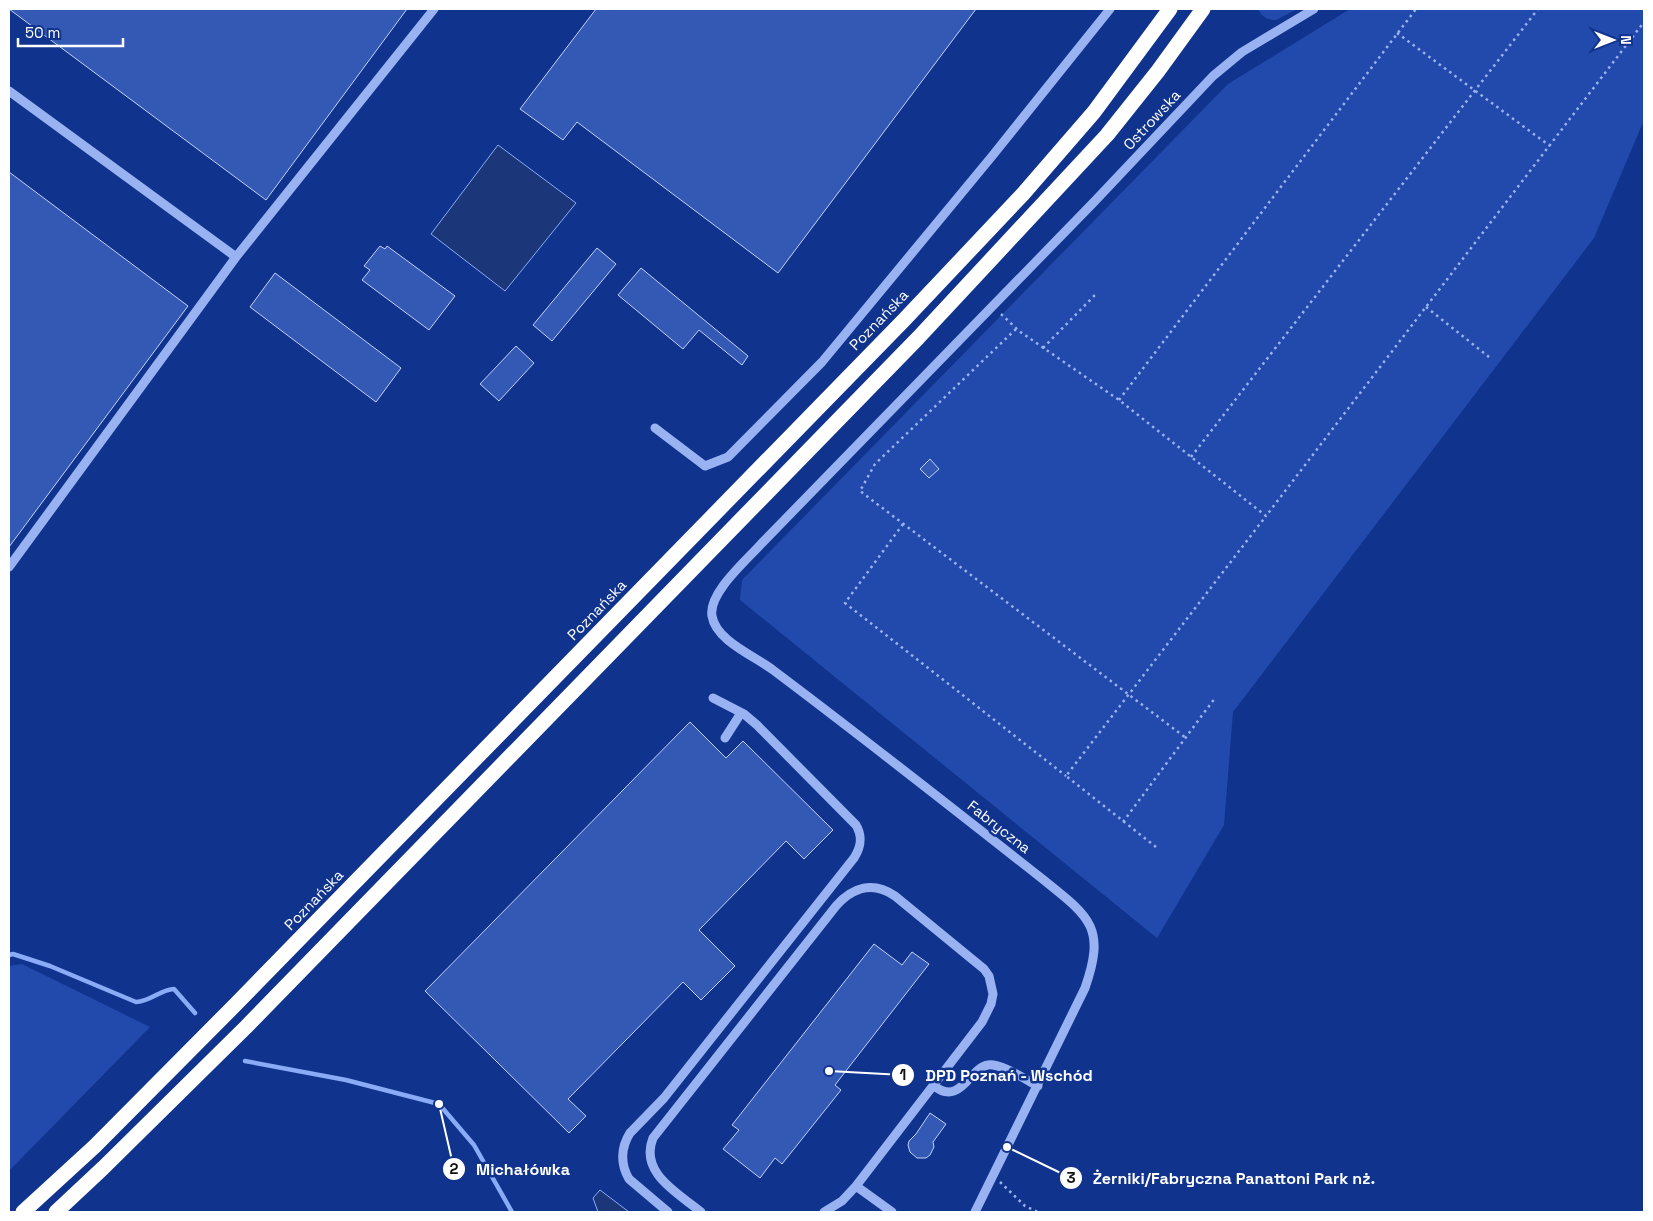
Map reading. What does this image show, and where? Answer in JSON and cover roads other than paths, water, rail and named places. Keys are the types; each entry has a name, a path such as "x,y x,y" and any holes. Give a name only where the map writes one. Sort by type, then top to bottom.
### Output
{"highway":[{"name":"Poznańska","path":"22,1212 95,1146 228,1012 904,320 1023,194 1094,112 1170,9"},
{"path":"1184,37 1203,9"},
{"path":"56,1212 104,1168 246,1027 918,338 1107,135 1184,37 1196,23 1214,9"}],"street":[{"path":"9,566 236,257 434,9"},
{"path":"655,428 705,466 728,456 822,362 993,155 1110,9"},
{"name":"Ostrowska","path":"992,306 1213,76 1242,52 1314,9"},
{"path":"9,91 236,257"},
{"name":"Fabryczna","path":"975,1212 1085,988 1094,961 1095,943 1091,926 1074,906 1030,868 772,669 722,636 714,623 712,611 713,604 722,588 762,543 992,306"},
{"path":"668,1212 628,1179 623,1163 626,1139 664,1098 854,858 860,846 860,834 856,825 757,724 741,713 712,698"},
{"path":"725,738 741,713"},
{"path":"701,1212 656,1173 650,1160 650,1144 653,1138 836,906 852,892 866,888 882,889 978,962 989,976 993,994 987,1013 856,1186 842,1201 824,1212"},
{"path":"934,1085 944,1091 956,1090 967,1083 983,1067 989,1065 1000,1067 1038,1086"},
{"path":"856,1186 892,1212"}],"waterway":[{"path":"9,955 13,954 50,966 136,1002 174,989 195,1013"},
{"path":"245,1061 346,1080 439,1104 474,1145 512,1212"}],"place":[{"name":"DPD Poznań - Wschód","path":"829,1071"},
{"name":"Michałówka","path":"439,1104"},
{"name":"Żerniki/Fabryczna Panattoni Park nż.","path":"1007,1147"}]}
